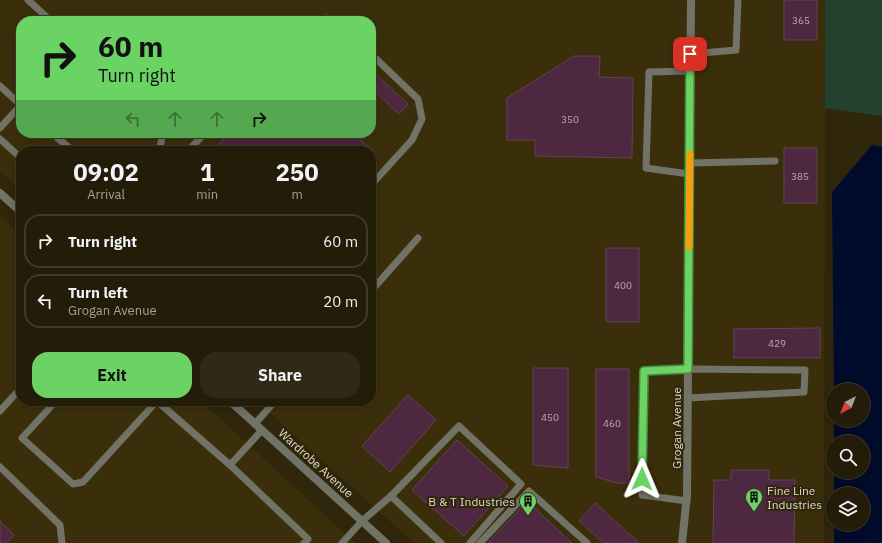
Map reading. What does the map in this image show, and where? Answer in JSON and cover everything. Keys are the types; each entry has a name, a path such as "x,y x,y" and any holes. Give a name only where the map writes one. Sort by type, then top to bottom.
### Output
{"street":[{"name":"Grogan Avenue","path":"682,543 687,501 691,0"},
{"path":"0,193 16,207"},
{"name":"Wardrobe Avenue","path":"235,406 386,543"}],"lane":[{"path":"28,0 46,16"},
{"path":"690,54 736,50 738,0"},
{"path":"376,59 418,99 422,119 412,140 376,180"},
{"path":"689,174 646,168 649,72 690,71"},
{"path":"0,86 16,100"},
{"path":"0,128 16,110"},
{"path":"58,138 67,146"},
{"path":"193,146 200,138"},
{"path":"0,139 16,153"},
{"path":"690,162 775,161"},
{"path":"376,285 418,238"},
{"path":"687,501 642,495 644,371 688,369 805,370 804,392 688,398"},
{"path":"0,411 16,393"},
{"path":"51,406 22,438 72,484 83,482 152,406"},
{"path":"163,406 230,465 308,539 304,543"},
{"path":"255,424 271,406"},
{"path":"342,543 362,521 391,496 459,426 521,484 470,543"},
{"path":"230,465 262,430"},
{"path":"0,467 60,525 62,543"},
{"path":"480,543 529,490 587,543"},
{"path":"391,496 440,543"}],"shaded area":[{"path":"0,0 882,0 882,116 825,108 824,543 414,543 262,406 376,406 376,146 16,146 16,185 0,171"},
{"path":"0,215 16,230 16,406 206,406 355,543 0,543"}],"green space":[{"path":"825,0 882,0 882,116 825,108"}],"water":[{"path":"872,145 882,147 882,543 834,543 834,531 870,531 870,487 834,487 834,479 870,479 870,435 834,435 834,427 870,427 870,383 834,383 832,192"}],"building":[{"path":"784,0 817,0 817,40 784,40"},
{"path":"574,56 600,56 599,77 633,78 632,158 535,156 535,140 507,140 507,98"},
{"path":"376,75 408,104 399,114 376,93"},
{"path":"225,138 359,138 367,146 217,146"},
{"path":"784,148 817,148 817,203 784,203"},
{"path":"606,248 639,248 639,322 606,322"},
{"path":"820,328 820,358 734,358 734,329"},
{"path":"533,368 568,368 568,468 533,465"},
{"path":"596,369 629,369 629,483 617,483 596,477"},
{"path":"408,395 436,420 390,472 362,446"},
{"path":"457,440 508,486 464,536 412,490"},
{"name":"Fine Line Industries","path":"731,470 769,470 769,480 795,480 794,543 713,543 714,480 731,480"},
{"name":"B & T Industries","path":"527,501 572,543 488,543"},
{"path":"595,503 639,543 604,543 579,521"},
{"path":"0,521 14,535 6,543 0,543"}],"slow traffic":[{"path":"689,247 690,154"}],"place":[{"name":"Fine Line Industries","path":"754,512"},
{"name":"B & T Industries","path":"528,516"}],"route":[{"path":"642,479 644,371 688,369 690,54"}]}
